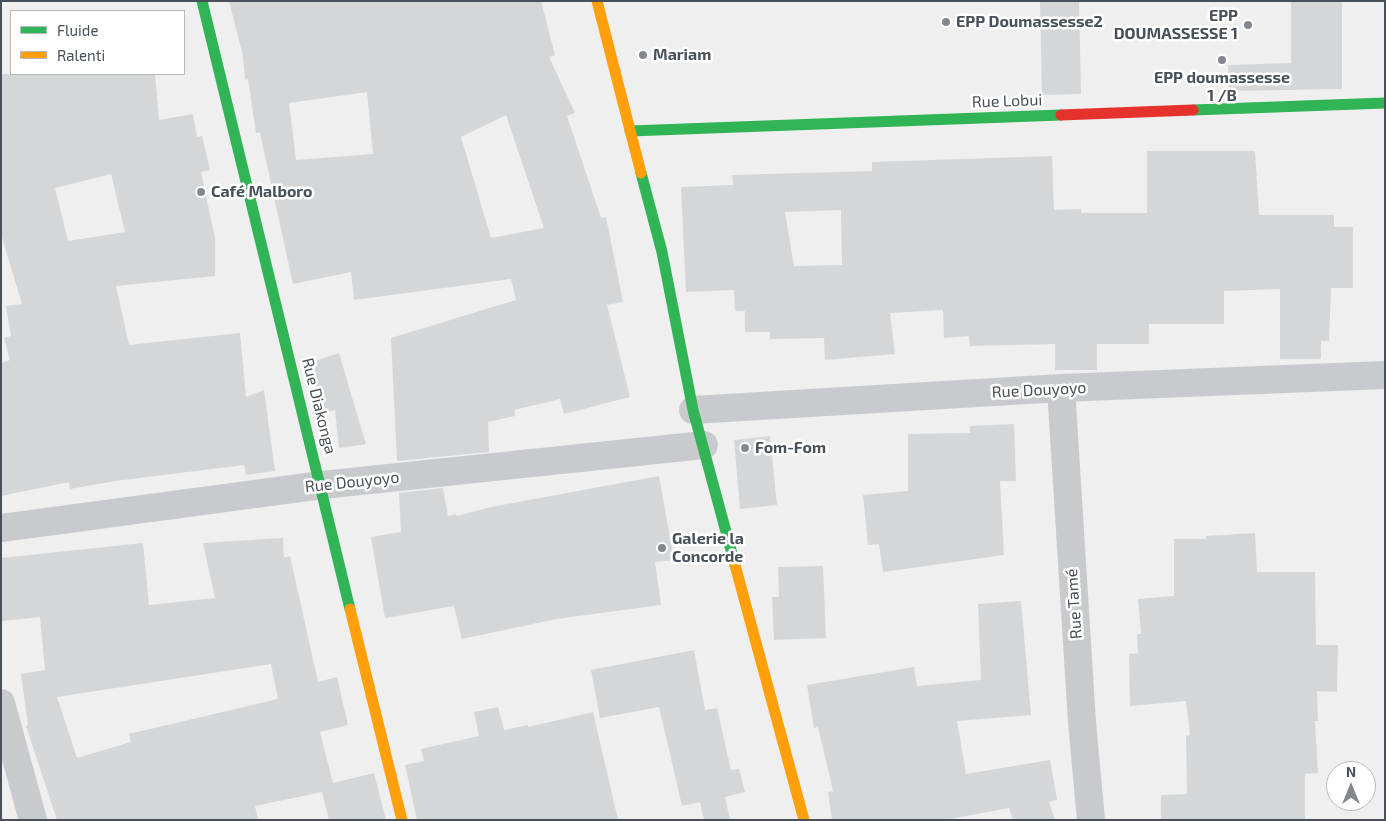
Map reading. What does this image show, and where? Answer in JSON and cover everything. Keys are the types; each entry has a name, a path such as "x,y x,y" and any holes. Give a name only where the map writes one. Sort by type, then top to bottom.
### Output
{"street":[{"name":"Rue Diakonga","path":"202,1 322,485 402,820"},
{"path":"597,1 662,252 693,410 804,820"},
{"name":"Rue Lobui","path":"630,131 1385,103"},
{"name":"Rue Douyoyo","path":"693,410 1061,388 1385,376"},
{"name":"Rue Tamé","path":"1061,388 1082,722 1092,820"},
{"name":"Rue Douyoyo","path":"1,528 322,485 704,446"},
{"path":"1,703 33,820"}],"building":[{"path":"229,1 541,1 555,55 549,57 575,113 567,116 601,218 606,217 623,302 607,305 630,397 564,414 560,399 514,410 515,416 488,422 489,452 397,461 391,338 516,300 511,279 354,300 351,272 293,284 260,133 256,133 248,79 245,80 243,56","holes":["367,92 373,154 296,160 289,103","506,115 544,228 491,238 461,137"]},
{"path":"1040,1 1079,1 1081,94 1042,95"},
{"path":"1291,1 1342,1 1342,89 1229,91 1228,65 1291,63"},
{"path":"1,74 155,75 159,120 193,114 197,137 202,136 210,170 201,172 215,238 215,276 116,286 129,345 240,333 246,397 264,390 275,471 246,475 244,465 115,481 70,489 69,482 1,496 1,363 10,360 4,338 11,336 6,306 22,304 1,234","holes":["111,174 125,232 68,241 55,188"]},
{"path":"1147,151 1255,151 1259,215 1334,215 1334,227 1353,227 1353,288 1331,288 1329,341 1321,341 1321,359 1280,359 1280,289 1224,291 1224,324 1149,324 1149,344 1097,344 1097,370 1055,370 1055,344 970,346 969,336 944,338 943,310 890,313 895,354 825,360 824,338 770,339 770,332 745,332 745,311 735,311 734,290 686,292 681,187 733,185 732,175 872,171 872,162 1052,156 1054,210 1081,209 1081,213 1147,213","holes":["841,210 842,265 794,266 785,212"]},
{"path":"339,353 366,444 339,448 335,410 324,413 309,363"},
{"path":"1014,424 1016,481 1000,481 1004,555 883,572 879,544 868,545 863,495 908,491 908,434 970,433 970,426"},
{"path":"770,436 777,505 740,509 734,440"},
{"path":"659,476 674,560 655,562 661,605 556,619 462,639 454,606 385,618 371,537 401,532 399,493 443,488 448,516 456,514 457,516 491,507"},
{"path":"1255,533 1257,572 1315,572 1316,645 1338,645 1337,692 1317,691 1318,721 1315,721 1318,773 1305,774 1305,820 1161,820 1161,795 1187,794 1186,736 1190,735 1186,701 1130,706 1129,654 1138,653 1137,634 1141,634 1138,599 1174,596 1174,539 1206,539 1206,536"},
{"path":"283,538 284,558 290,556 318,682 337,677 348,725 320,732 333,783 374,773 386,820 329,820 322,792 255,806 258,820 57,820 26,726 28,725 21,674 45,670 40,617 1,621 1,558 143,543 149,605 215,598 203,543","holes":["271,664 278,699 129,734 131,742 77,758 57,697"]},
{"path":"823,566 826,638 774,640 772,597 779,597 778,567"},
{"path":"1021,601 1031,715 957,721 966,774 1050,760 1057,800 1049,802 1055,820 1013,820 1009,808 944,820 832,820 828,792 833,791 818,727 814,728 807,685 914,667 917,686 981,680 978,604"},
{"path":"694,650 705,710 717,708 731,770 739,769 745,792 725,797 730,820 704,820 700,802 682,806 659,707 600,718 591,670"},
{"path":"498,707 504,730 528,725 528,727 593,712 618,820 417,820 405,765 424,761 421,749 479,736 474,712"}],"traffic: fast":[{"path":"202,1 350,609"},
{"path":"1193,110 1385,103"},
{"path":"630,131 1061,115"},
{"path":"641,173 662,252 693,410 735,565"}],"traffic: slow":[{"path":"597,1 641,173"},
{"path":"735,565 804,820"},
{"path":"350,609 402,820"}],"traffic: jam":[{"path":"1061,115 1193,110"}],"place":[{"name":"EPP Doumassesse2","path":"946,22"},
{"name":"EPP DOUMASSESSE 1","path":"1248,25"},
{"name":"Mariam","path":"643,55"},
{"name":"EPP doumassesse 1 /B","path":"1222,60"},
{"name":"Café Malboro","path":"201,192"},
{"name":"Fom-Fom","path":"745,448"},
{"name":"Galerie la Concorde","path":"662,548"}]}
